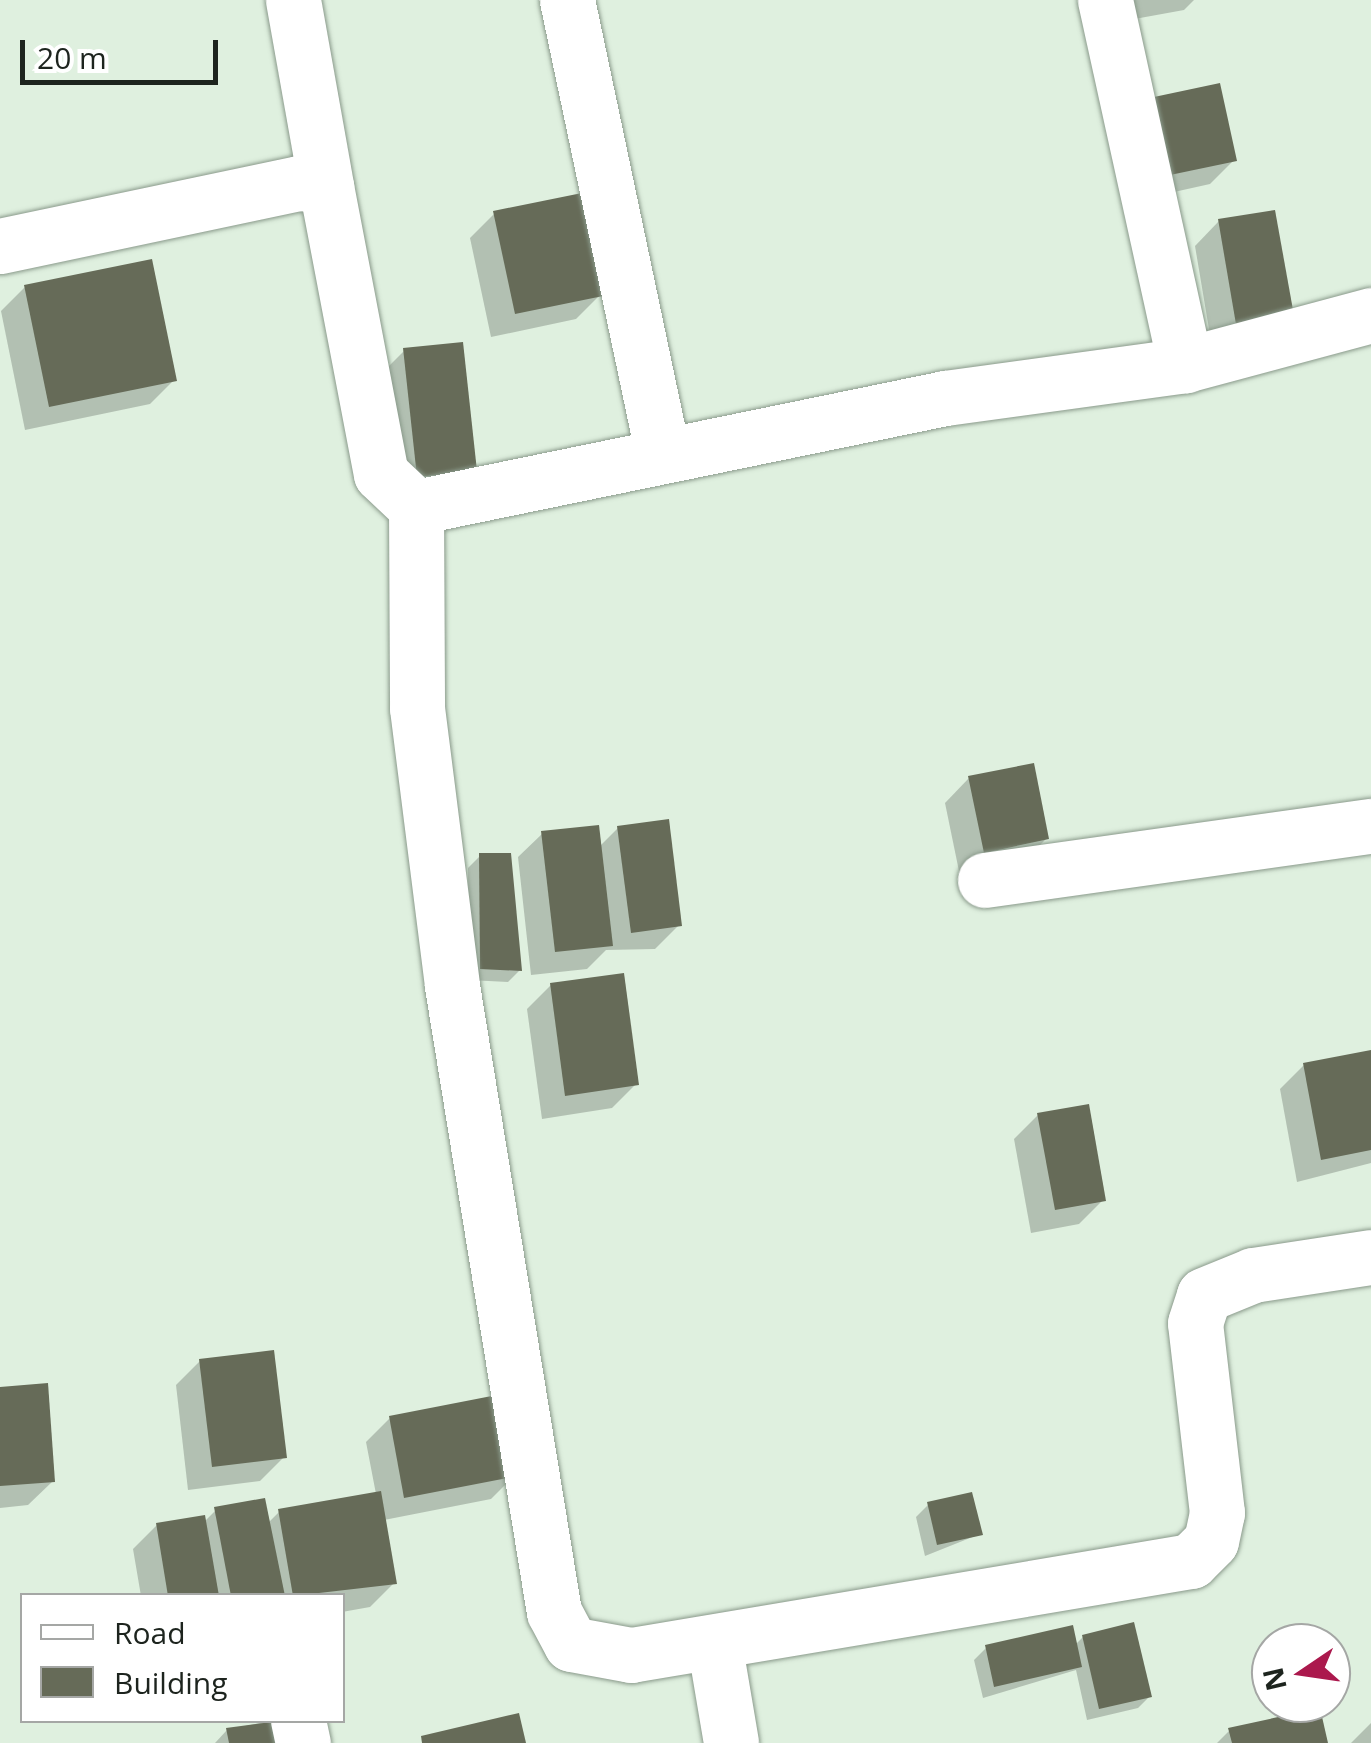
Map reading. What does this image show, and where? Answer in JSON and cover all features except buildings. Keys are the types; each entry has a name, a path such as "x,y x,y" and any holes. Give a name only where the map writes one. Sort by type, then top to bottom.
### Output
{"street":[{"path":"293,0 381,474 416,507 417,708 432,827 554,1612 571,1644 596,1655 714,1642 1191,1561 1211,1540 1217,1513 1195,1323 1204,1294 1239,1278 1371,1257"},
{"path":"567,0 663,456"},
{"path":"1104,0 1185,365"},
{"path":"0,246 300,184 326,186"},
{"path":"416,507 945,398 1185,365 1371,315"},
{"path":"986,880 1371,826"},
{"path":"714,1642 731,1743"}]}
